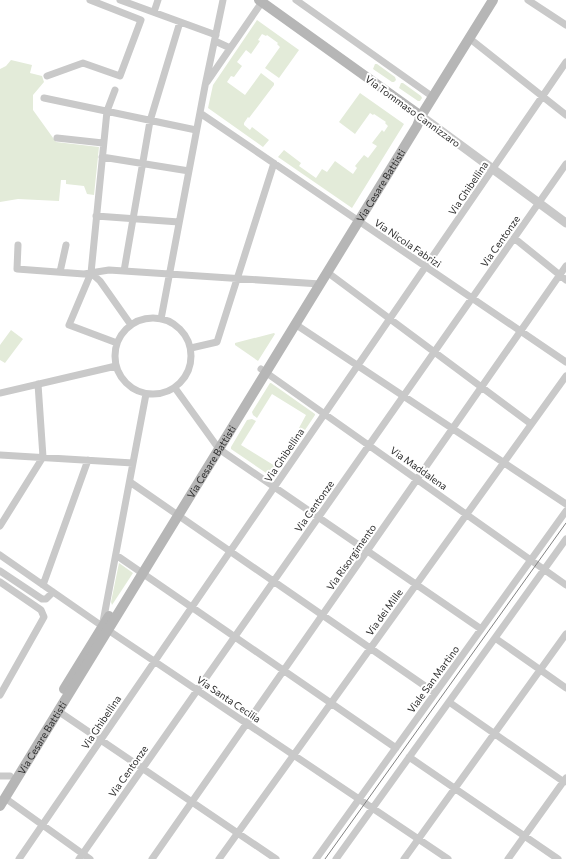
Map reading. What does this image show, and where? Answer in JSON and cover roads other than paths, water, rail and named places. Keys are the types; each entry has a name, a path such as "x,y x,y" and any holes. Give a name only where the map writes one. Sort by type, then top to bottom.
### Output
{"main road":[{"name":"Via Cesare Battisti","path":"2,799 5,776 105,628 356,219 412,123 421,116 493,0"},
{"name":"Via Tommaso Cannizzaro","path":"261,1 421,116"},
{"name":"Via Cesare Battisti","path":"264,370 295,324 316,284 327,272 356,219"},
{"name":"Via Cesare Battisti","path":"2,799 58,711 105,628"}],"street":[{"path":"48,76 83,63 120,76 141,20 90,0"},
{"path":"120,0 180,22 215,38 230,48"},
{"path":"154,12 158,0"},
{"path":"160,319 196,130 223,0"},
{"path":"296,0 433,97"},
{"path":"528,0 566,25"},
{"path":"205,86 261,1"},
{"path":"124,271 150,121 180,22"},
{"path":"469,38 566,115"},
{"name":"Via Ghibellina","path":"19,859 566,62"},
{"path":"115,90 107,112 91,273 69,325 117,343"},
{"path":"44,98 196,130"},
{"name":"Via Nicola Fabrizi","path":"200,112 566,362"},
{"name":"Via Tommaso Cannizzaro","path":"421,116 566,223"},
{"path":"57,138 104,143"},
{"path":"102,157 188,171"},
{"path":"191,348 217,342 274,163"},
{"name":"Via Centonze","path":"81,856 566,164"},
{"path":"96,216 179,222"},
{"path":"514,238 566,280"},
{"path":"18,245 17,269 84,274 109,270 316,284"},
{"path":"60,272 66,245"},
{"name":"Via Risorgimento","path":"152,859 566,266"},
{"path":"327,272 531,424"},
{"path":"91,273 100,281 131,325"},
{"path":"145,319 160,319 171,322 180,329 187,338 191,348 191,361 188,373 175,388 164,393 146,394 134,390 121,377 116,366 115,354 117,343 123,333 131,325 145,319"},
{"path":"295,324 566,504"},
{"path":"0,393 116,366"},
{"name":"Via Maddalena","path":"264,370 566,584"},
{"name":"Via dei Mille","path":"219,859 566,376"},
{"path":"0,526 43,457 38,384"},
{"path":"175,388 217,446 274,487 481,629"},
{"path":"105,628 116,555 146,394"},
{"path":"0,455 133,463"},
{"path":"43,585 88,460"},
{"path":"130,482 435,693"},
{"name":"Viale San Martino","path":"316,859 566,511"},
{"path":"336,859 566,539"},
{"name":"Via Santa Cecilia","path":"0,555 155,662 448,859"},
{"path":"116,555 396,748"},
{"path":"0,572 42,599 46,599 53,592"},
{"path":"0,582 41,610 44,617 0,695"},
{"path":"404,859 566,634"},
{"path":"495,638 566,688"},
{"path":"449,702 494,734 565,780 508,859"},
{"path":"58,711 276,859"},
{"path":"409,757 558,859"},
{"path":"2,799 42,825 81,856 90,859"}],"tram line":[{"path":"325,859 566,523"}]}
